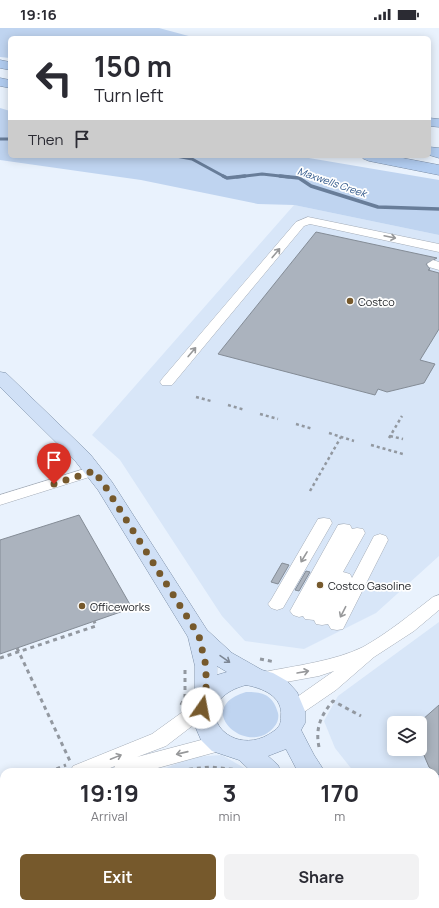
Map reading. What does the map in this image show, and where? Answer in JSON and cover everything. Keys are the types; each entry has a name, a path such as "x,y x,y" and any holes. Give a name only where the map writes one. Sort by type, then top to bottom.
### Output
{"highway":[{"path":"379,158 439,170"}],"main road":[{"path":"0,377 84,458 94,471 109,492 199,636 224,660 264,669 284,690 290,699 291,720 305,762 317,762"},
{"path":"199,636 206,666 196,704 203,720 209,733 220,743 244,761 260,768"},
{"path":"196,704 215,687 227,680 264,669"},
{"path":"244,761 285,737 291,720"}],"street":[{"path":"167,382 300,224 308,220 439,248"},
{"path":"0,500 94,471"},
{"path":"306,613 351,532"},
{"path":"306,613 351,532"},
{"path":"306,613 351,532"},
{"path":"291,720 368,652 408,626 439,601"},
{"path":"264,669 319,669 368,652"},
{"path":"90,768 159,740 196,704"},
{"path":"132,768 144,763 220,743"}],"path":[{"path":"196,397 211,401"},
{"path":"228,406 245,410"},
{"path":"260,414 278,419"},
{"path":"402,416 390,437 403,439"},
{"path":"296,424 313,429"},
{"path":"329,434 354,440"},
{"path":"310,491 342,437"},
{"path":"370,445 403,454"},
{"path":"0,658 96,626 94,621"},
{"path":"17,648 72,763 59,768"},
{"path":"185,668 185,697 196,704"},
{"path":"317,762 316,733 319,721 333,701 361,716"},
{"path":"192,768 225,767 244,761"}],"shaded area":[{"path":"0,28 159,28 189,36 8,36 8,58 0,57"},
{"path":"0,108 8,110 8,158 309,158 439,180 439,235 294,205 258,204 141,180 0,160"},
{"path":"294,205 439,235 439,556 376,613 304,649 245,641 222,616 120,460 92,435"},
{"path":"439,622 439,768 351,768 335,748 324,721 338,696"},
{"path":"246,692 262,694 270,698 276,707 278,715 277,722 274,727 263,735 251,737 239,734 230,728 224,719 224,709 230,699"},
{"path":"222,755 244,768 166,768 193,757"}],"building":[{"name":"Costco","path":"316,232 437,258 426,264 430,269 428,270 439,273 439,329 420,360 435,364 424,383 387,392 378,389 375,395 218,354"},
{"path":"79,515 132,608 0,654 0,540"},
{"path":"282,563 289,565 278,584 271,582"},
{"path":"306,571 310,572 299,591 295,590"},
{"path":"439,705 439,768 429,767 424,756 427,756 427,716"}],"waterway":[{"name":"Maxwells Creek","path":"0,139 8,139"},
{"name":"Maxwells Creek","path":"187,158 192,159 225,177"},
{"name":"Maxwells Creek","path":"237,177 262,174 280,176"},
{"name":"Maxwells Creek","path":"225,177 245,176"},
{"name":"Maxwells Creek","path":"280,176 299,178 311,186 378,207 439,209"},
{"name":"Maxwells Creek","path":"280,176 289,177"}],"place":[{"name":"Costco","path":"350,301"},
{"name":"Costco Gasoline","path":"320,585"},
{"name":"Officeworks","path":"82,606"}],"route":[{"path":"54,484 94,471 105,486 199,636 206,666 206,697 202,708"}]}
